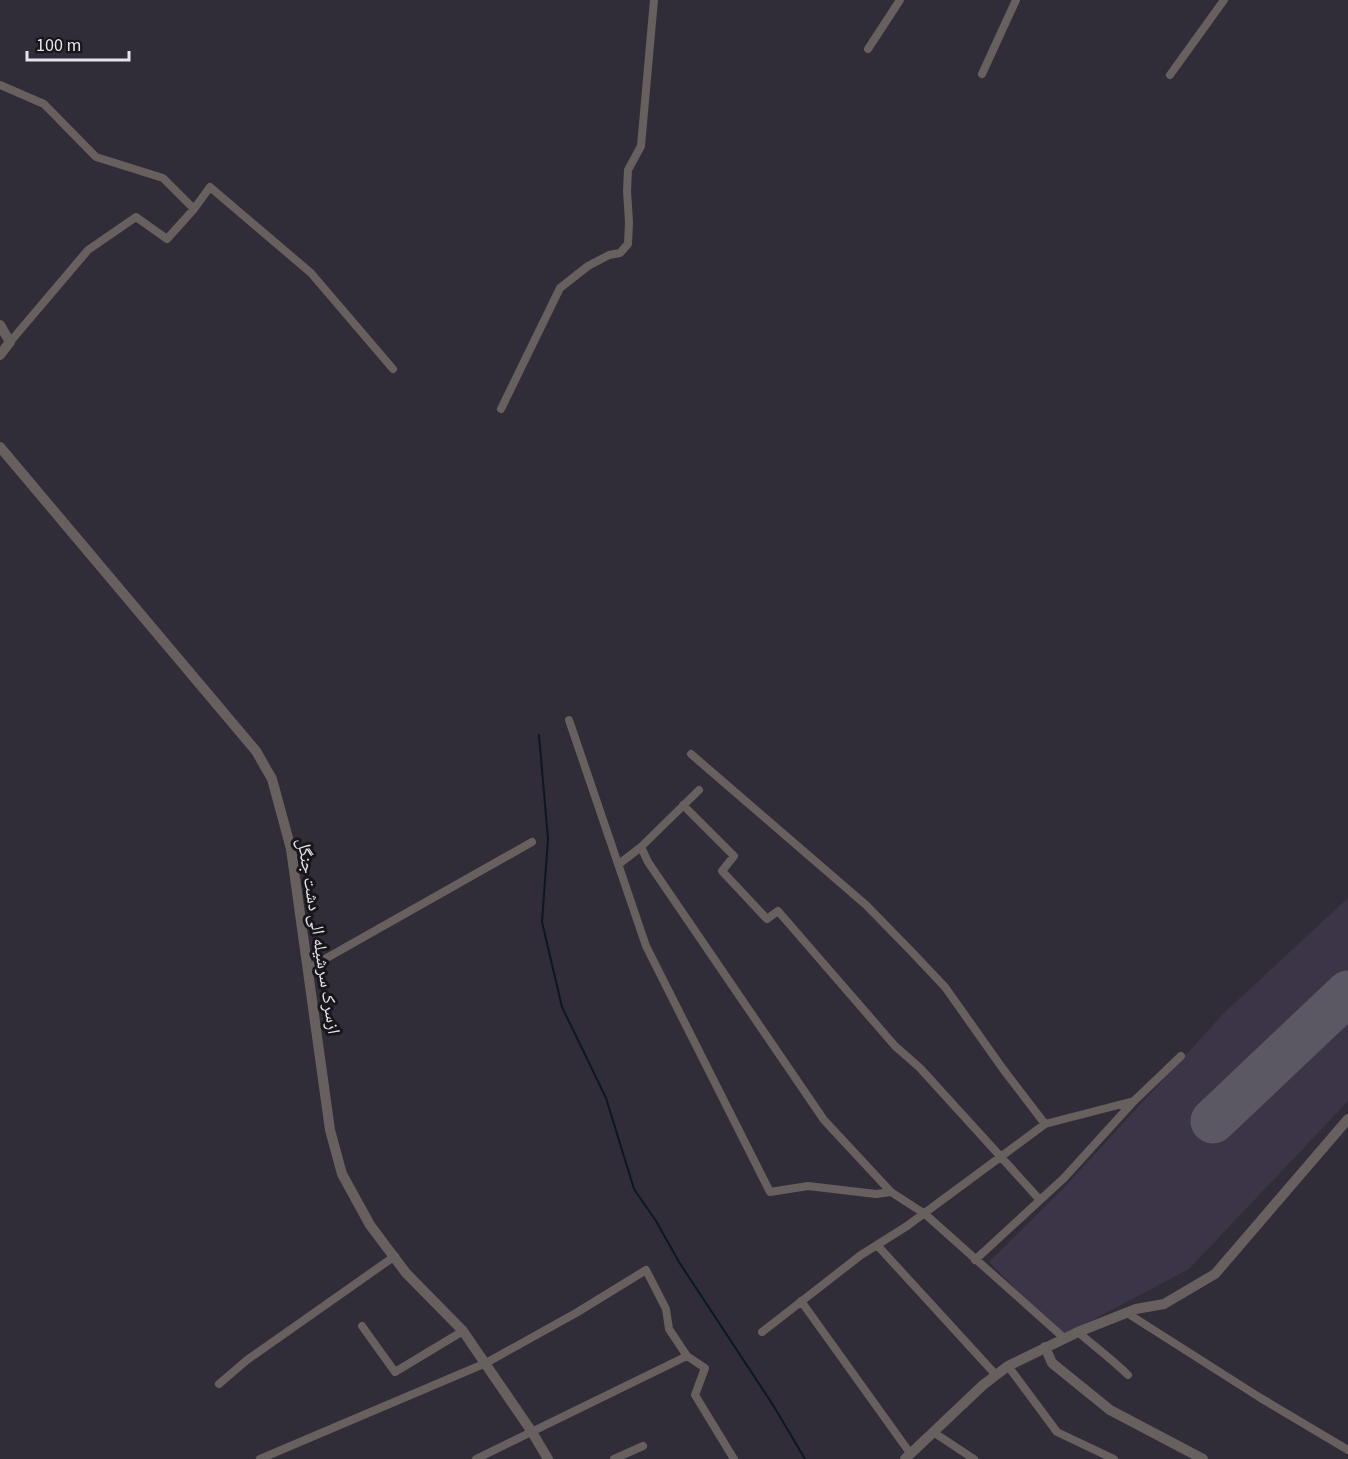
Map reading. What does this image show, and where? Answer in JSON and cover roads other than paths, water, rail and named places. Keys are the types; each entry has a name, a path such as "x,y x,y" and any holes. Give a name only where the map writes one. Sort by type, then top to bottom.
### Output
{"street":[{"path":"501,409 560,288 588,266 609,255 620,253 628,244 628,170 641,146 654,0"},
{"path":"868,50 900,0"},
{"path":"982,74 1016,0"},
{"path":"1170,75 1224,0"},
{"path":"0,85 44,104 96,157 163,178 194,209"},
{"path":"0,355 88,250 136,217 167,239 210,187 311,273 393,369"},
{"path":"0,325 10,342"},
{"name":"ازسرک سرشیله الی دشت جنگل","path":"0,447 256,751 272,779 291,849 330,1130 342,1174 370,1225 406,1273 463,1331 548,1459"},
{"path":"569,720 646,946 770,1192 808,1186 876,1194 891,1192"},
{"path":"691,754 866,905 910,950 945,987 1045,1124"},
{"path":"619,864 641,847 699,790"},
{"path":"683,805 734,856 722,871 767,919 778,911 895,1046 920,1068 1040,1200"},
{"path":"309,968 532,842"},
{"path":"641,847 648,862 824,1120 891,1192 924,1214 1064,1338"},
{"path":"975,1260 1064,1178 1134,1101 1181,1056"},
{"path":"762,1332 861,1256 924,1214 1045,1124 1134,1101"},
{"path":"801,1301 908,1456 983,1385 1008,1366 1078,1332 1127,1313 1164,1304 1215,1274 1348,1119"},
{"path":"877,1245 996,1375"},
{"path":"219,1384 248,1360 395,1256"},
{"path":"260,1459 486,1364 646,1270 666,1309 669,1329 687,1356 705,1368 695,1395 734,1459"},
{"path":"1127,1313 1259,1397 1348,1450"},
{"path":"363,1326 395,1371 463,1331"},
{"path":"1078,1332 1096,1349 1108,1355 1128,1375"},
{"path":"1045,1347 1052,1363 1110,1410 1203,1459"},
{"path":"476,1459 687,1356"},
{"path":"1008,1366 1057,1432 1114,1459"},
{"path":"933,1431 974,1459"},
{"path":"614,1459 643,1446"}],"waterway":[{"path":"539,735 548,839 542,922 562,1007 606,1098 634,1189 773,1405 805,1459"}]}
